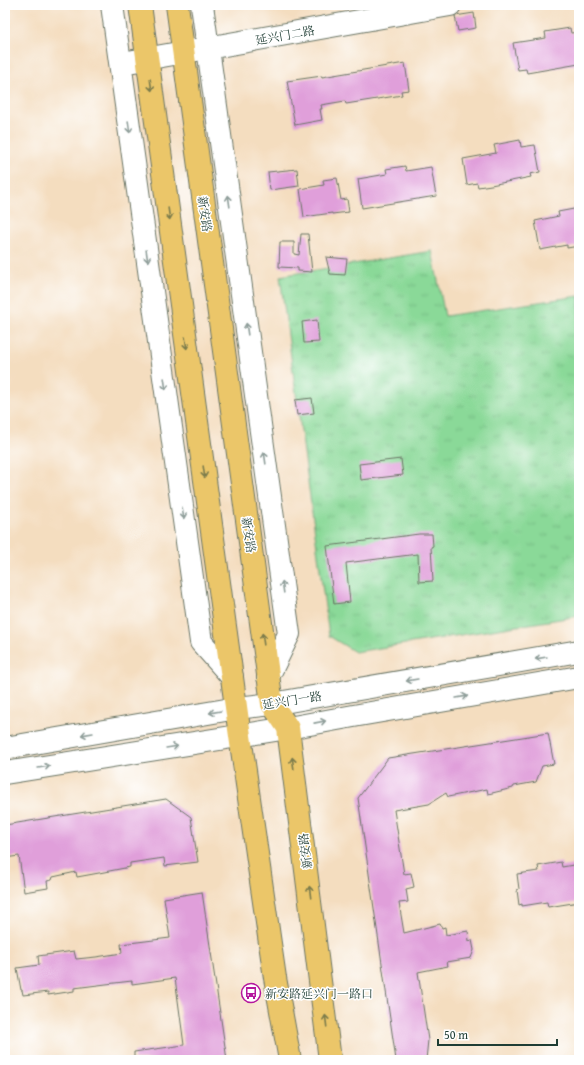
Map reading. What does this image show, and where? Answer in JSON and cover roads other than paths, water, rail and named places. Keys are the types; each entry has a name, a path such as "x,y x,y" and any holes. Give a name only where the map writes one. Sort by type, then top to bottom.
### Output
{"main road":[{"path":"140,5 240,736 276,978 290,1060"},
{"name":"新安路","path":"177,5 268,677 272,704 288,728 330,1060"}],"street":[{"path":"112,5 201,642 232,677"},
{"path":"202,5 289,634 268,677"},
{"name":"延兴门二路","path":"120,63 450,5"},
{"name":"延兴门一路","path":"5,748 579,651"},
{"path":"5,773 288,728 579,677"}],"place":[{"name":"新安路延兴门一路口","path":"251,993"}]}
